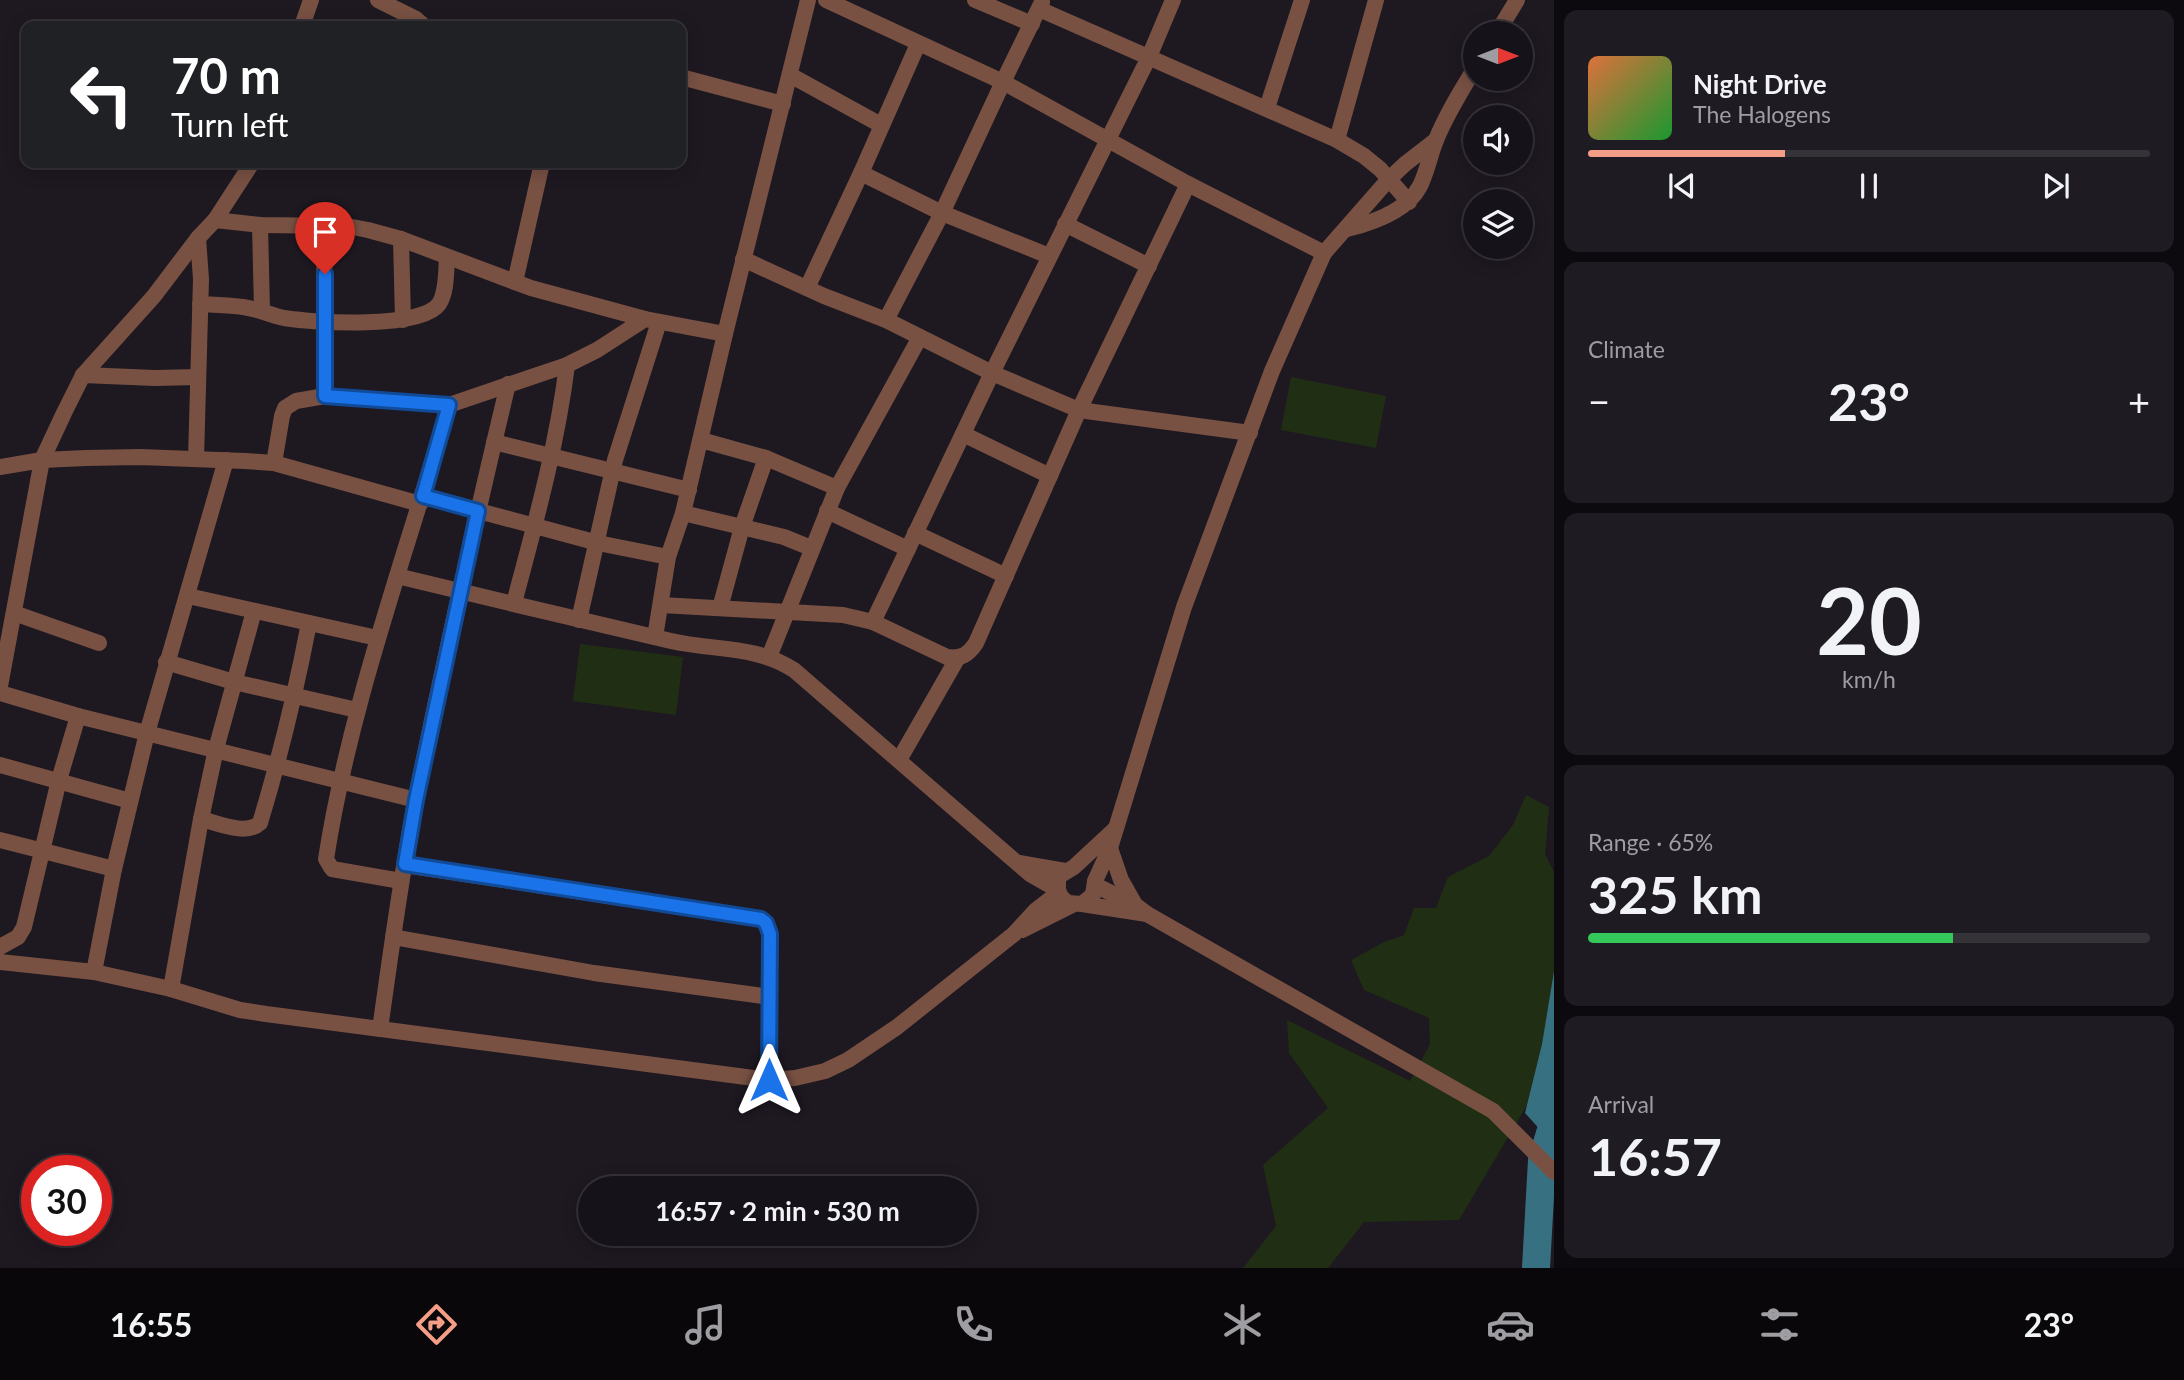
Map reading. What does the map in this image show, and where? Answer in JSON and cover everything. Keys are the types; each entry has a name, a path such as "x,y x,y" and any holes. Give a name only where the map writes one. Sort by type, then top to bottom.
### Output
{"street":[{"path":"304,21 311,0"},
{"path":"378,0 418,21"},
{"path":"655,637 668,557 689,490 724,334 808,0"},
{"path":"826,0 1003,82 1188,184 1324,253"},
{"path":"975,0 1038,11 1337,140 1364,156 1409,202"},
{"path":"873,622 1049,256 1149,57 1173,0"},
{"path":"1267,108 1302,0"},
{"path":"1337,140 1376,0"},
{"path":"1504,21 1517,0"},
{"path":"886,320 942,213 1038,11"},
{"path":"807,288 918,44"},
{"path":"790,75 881,125"},
{"path":"686,78 783,104"},
{"path":"1347,229 1409,202 1419,189 1436,140 1463,88"},
{"path":"1014,934 1093,895 1095,883 1117,827 1184,607 1272,371 1324,253 1389,179 1436,140"},
{"path":"0,686 42,460 83,374 154,296 215,219 249,168"},
{"path":"515,282 541,168"},
{"path":"861,173 942,213 1049,256"},
{"path":"899,760 957,659 970,652 976,643 1079,410 1188,184"},
{"path":"215,219 260,225 347,226 368,230 401,239 515,282 652,320 724,334"},
{"path":"1065,224 1149,266"},
{"path":"260,225 262,310"},
{"path":"323,226 325,396"},
{"path":"196,459 201,279 198,238"},
{"path":"401,239 403,320"},
{"path":"200,304 262,310 275,316 326,322 403,320 424,316 439,305 443,297 447,257"},
{"path":"743,259 886,320 992,373 1079,410 1250,433"},
{"path":"274,463 285,408 296,401 325,396 449,405 567,365 652,320"},
{"path":"579,620 612,472 652,320"},
{"path":"769,657 837,488 920,337"},
{"path":"514,603 552,458 567,365"},
{"path":"83,374 155,378 198,377"},
{"path":"380,1029 401,881 416,800 508,384"},
{"path":"401,881 332,869 326,859 356,710 449,405"},
{"path":"963,434 1050,476"},
{"path":"701,440 766,458 837,488"},
{"path":"494,442 689,490"},
{"path":"0,467 42,460 113,457 274,463 668,557"},
{"path":"720,608 742,527 766,458"},
{"path":"94,972 114,869 147,733 226,460"},
{"path":"827,511 908,549"},
{"path":"683,513 784,537 811,548"},
{"path":"915,533 1006,576"},
{"path":"397,576 674,642 760,653 769,657 794,670 1030,874 1058,892 1064,901 1141,909"},
{"path":"188,596 377,638"},
{"path":"661,605 843,615 873,622 957,659"},
{"path":"171,989 216,749 254,611"},
{"path":"14,612 99,643"},
{"path":"201,819 246,829 255,827 260,822 295,697 309,624"},
{"path":"166,663 234,682 356,710"},
{"path":"0,693 78,716 416,800"},
{"path":"0,947 18,937 24,927 59,780 78,716"},
{"path":"0,765 130,802"},
{"path":"0,962 94,972 171,989 240,1010 769,1080 795,1078 825,1071 848,1060 897,1027 1014,934 1058,892 1058,879 1117,827"},
{"path":"0,840 114,869"},
{"path":"1110,848 1121,880 1141,909"},
{"path":"1016,862 1084,869 1093,876 1095,883 1493,1111 1554,1172"},
{"path":"405,864 761,919 766,923 770,934 769,1080"},
{"path":"393,937 594,973 770,997"}],"green space":[{"path":"1291,377 1386,396 1376,448 1281,430"},
{"path":"580,644 683,657 676,715 573,701"},
{"path":"1526,795 1549,807 1545,854 1554,872 1554,971 1542,1044 1527,1105 1459,1220 1364,1222 1328,1268 1243,1268 1276,1226 1263,1165 1328,1108 1289,1053 1287,1020 1410,1081 1430,1044 1429,1018 1364,990 1351,960 1384,942 1404,935 1414,908 1436,908 1448,877 1489,856 1513,825"}],"water":[{"path":"1554,971 1554,1145 1525,1113 1542,1044"}],"waterway":[{"path":"1536,1268 1542,1160 1554,1120"}],"route":[{"path":"325,274 325,396 449,405 423,496 478,511 416,800 405,864 761,919 769,928 770,934 769,1080"}]}
